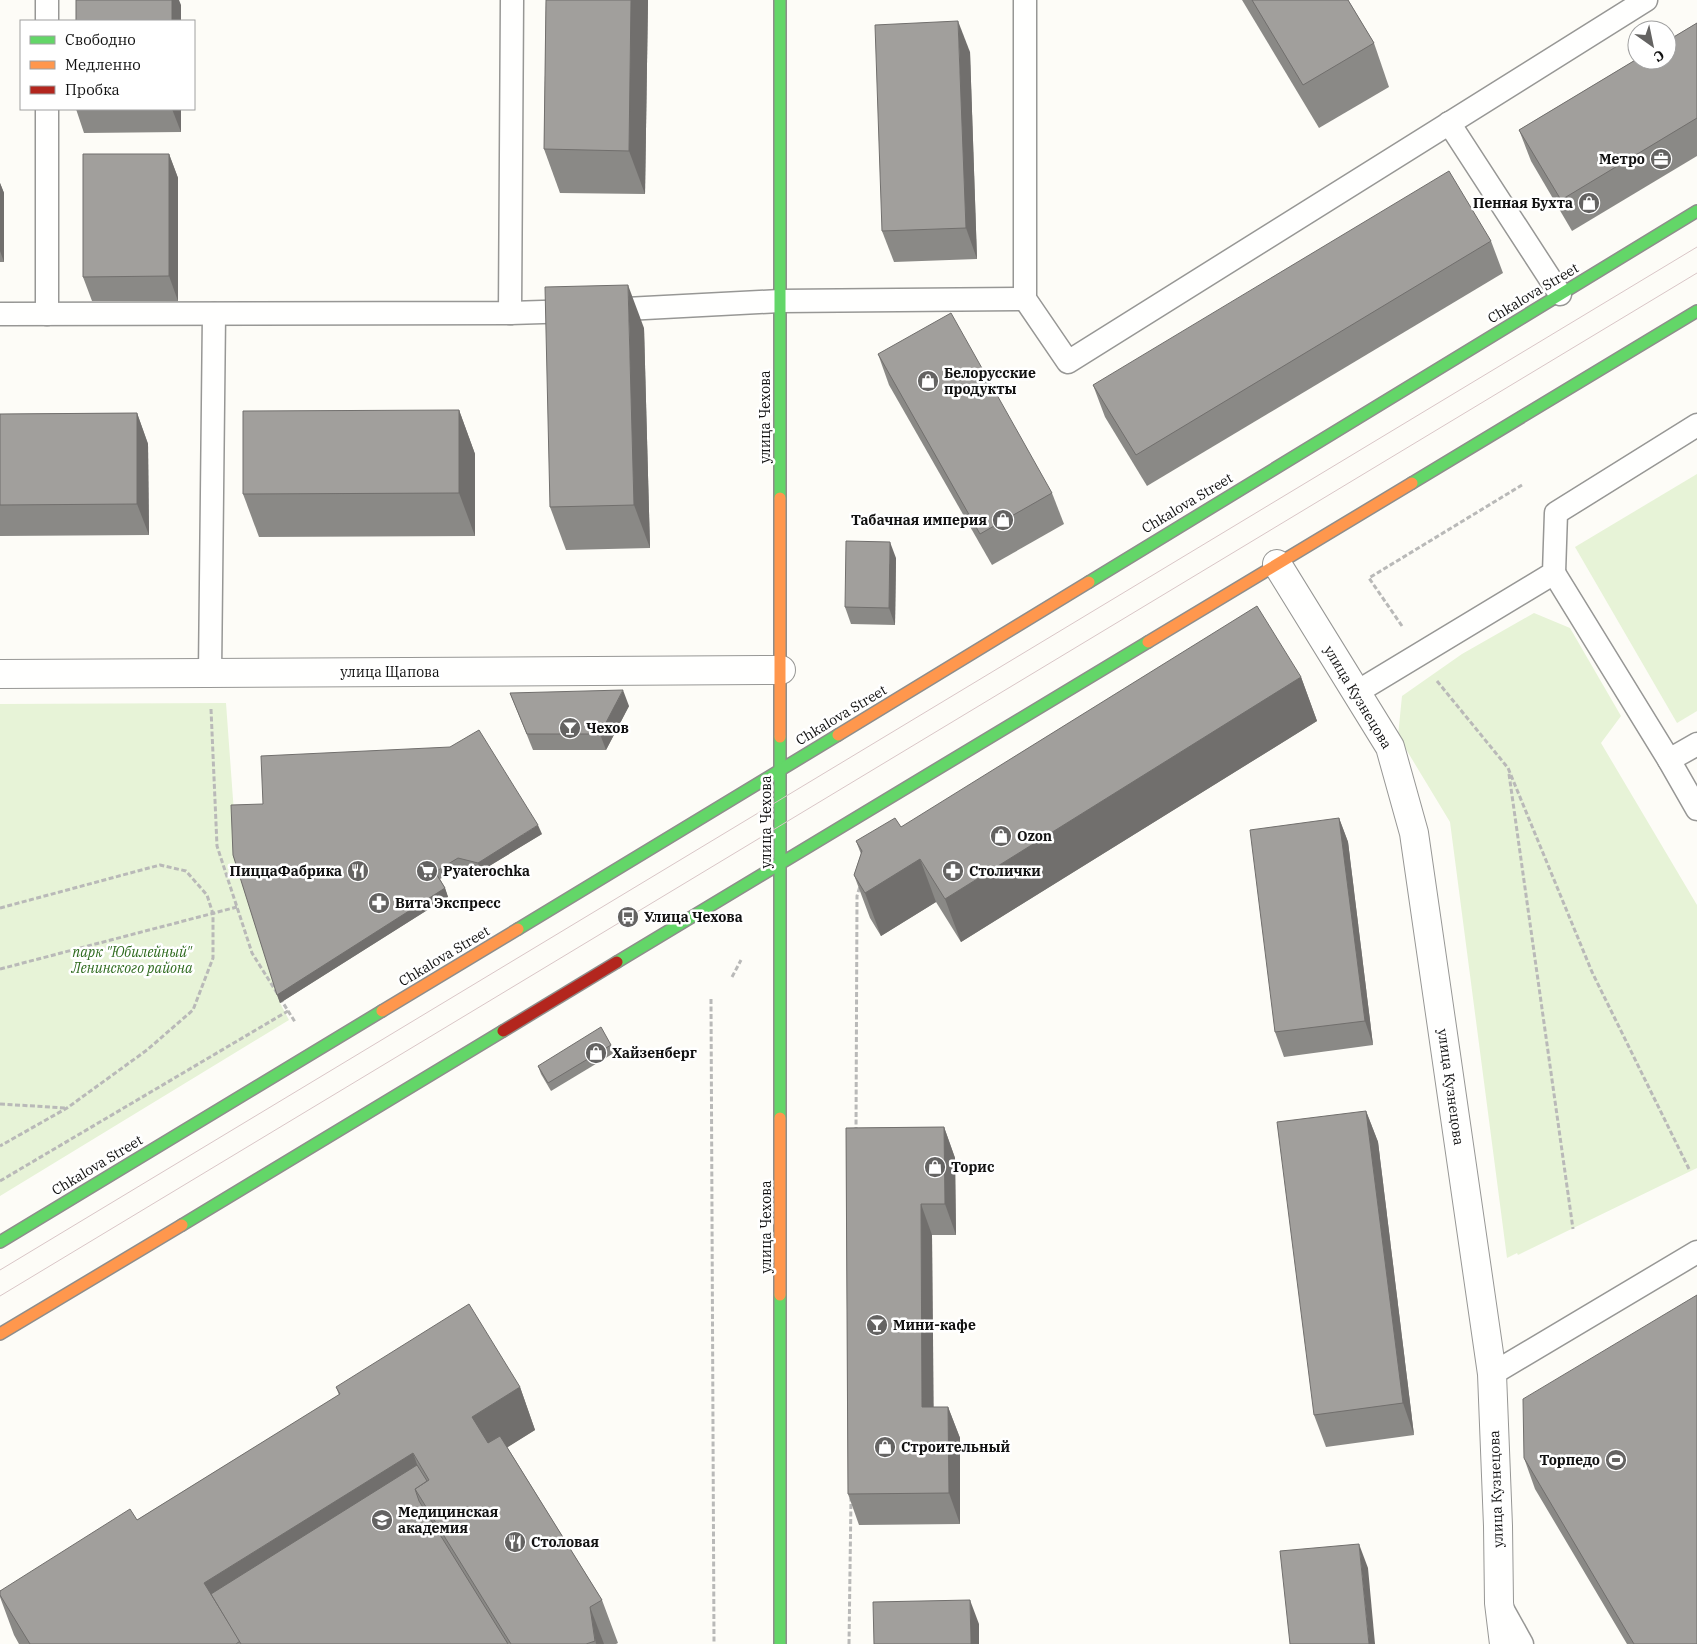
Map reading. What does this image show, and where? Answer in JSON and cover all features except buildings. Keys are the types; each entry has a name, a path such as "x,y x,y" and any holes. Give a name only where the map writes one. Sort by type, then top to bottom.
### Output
{"main road":[{"name":"улица Чехова","path":"780,0 780,1644"},
{"name":"Chkalova Street","path":"0,1242 1697,211"},
{"path":"0,1334 1697,311"}],"street":[{"name":"улица Кузнецова","path":"1277,564 1390,747 1414,832 1492,1374 1499,1603 1504,1644"},
{"name":"улица Щапова","path":"0,674 781,670"}],"lane":[{"path":"47,0 47,20"},
{"path":"510,313 512,0"},
{"path":"1025,0 1025,299 1068,362 1646,0"},
{"path":"47,110 47,314"},
{"path":"1450,123 1560,294"},
{"path":"0,314 510,313 780,301 1025,299"},
{"path":"210,673 214,314"},
{"path":"1697,425 1556,513 1554,573 1697,809"},
{"path":"1357,692 1554,573"},
{"path":"1669,760 1697,744"},
{"path":"1492,1374 1697,1252"},
{"path":"1499,1603 1522,1644"}],"path":[{"path":"1407,633 1369,578 1522,485"},
{"path":"1432,675 1508,768 1592,972 1690,1171"},
{"path":"211,701 217,846 252,953 297,1025"},
{"path":"1508,768 1573,1229"},
{"path":"0,908 160,865 186,871 206,895 213,914 213,958 193,1010 147,1050 67,1108 0,1146"},
{"path":"856,1141 857,896 862,880"},
{"path":"0,969 237,908"},
{"path":"732,977 741,960"},
{"path":"710,999 714,1644"},
{"path":"0,1181 288,1011"},
{"path":"0,1104 67,1108"},
{"path":"849,1644 851,1496"}],"green space":[{"path":"1697,474 1697,711 1677,723 1575,547"},
{"path":"1534,613 1570,628 1621,716 1601,743 1697,905 1697,1168 1518,1255 1517,1253 1507,1258 1450,822 1398,736 1402,696 1462,654"},
{"name":"парк \"Юбилейный\" Ленинского района","path":"226,703 234,813 280,1003 289,1020 0,1196 0,704"}],"tram line":[{"path":"0,1270 1697,247"},
{"path":"0,1296 1697,273"}],"traffic: fast":[{"path":"780,0 780,498"},
{"path":"1089,582 1697,211"},
{"path":"1412,483 1697,311"},
{"path":"617,962 1148,642"},
{"path":"518,929 838,735"},
{"path":"780,737 780,1118"},
{"path":"0,1242 382,1011"},
{"path":"182,1225 503,1031"},
{"path":"780,1295 780,1644"}],"traffic: slow":[{"path":"1148,642 1412,483"},
{"path":"780,498 780,737"},
{"path":"838,735 1089,582"},
{"path":"382,1011 518,929"},
{"path":"780,1118 780,1295"},
{"path":"0,1334 182,1225"}],"traffic: jam":[{"path":"503,1031 617,962"}],"place":[{"name":"Метро","path":"1661,159"},
{"name":"Пенная Бухта","path":"1589,203"},
{"name":"Белорусские продукты","path":"928,381"},
{"name":"Табачная империя","path":"1003,520"},
{"name":"Чехов","path":"570,728"},
{"name":"Ozon","path":"1001,836"},
{"name":"ПиццаФабрика","path":"358,871"},
{"name":"Pyaterochka","path":"427,871"},
{"name":"Столички","path":"953,871"},
{"name":"Вита Экспресс","path":"379,903"},
{"name":"Улица Чехова","path":"628,917"},
{"name":"Хайзенберг","path":"596,1053"},
{"name":"Торис","path":"935,1167"},
{"name":"Мини-кафе","path":"877,1325"},
{"name":"Строительный","path":"885,1447"},
{"name":"Торпедо","path":"1616,1460"},
{"name":"Медицинская академия","path":"382,1520"},
{"name":"Столовая","path":"515,1542"}]}
